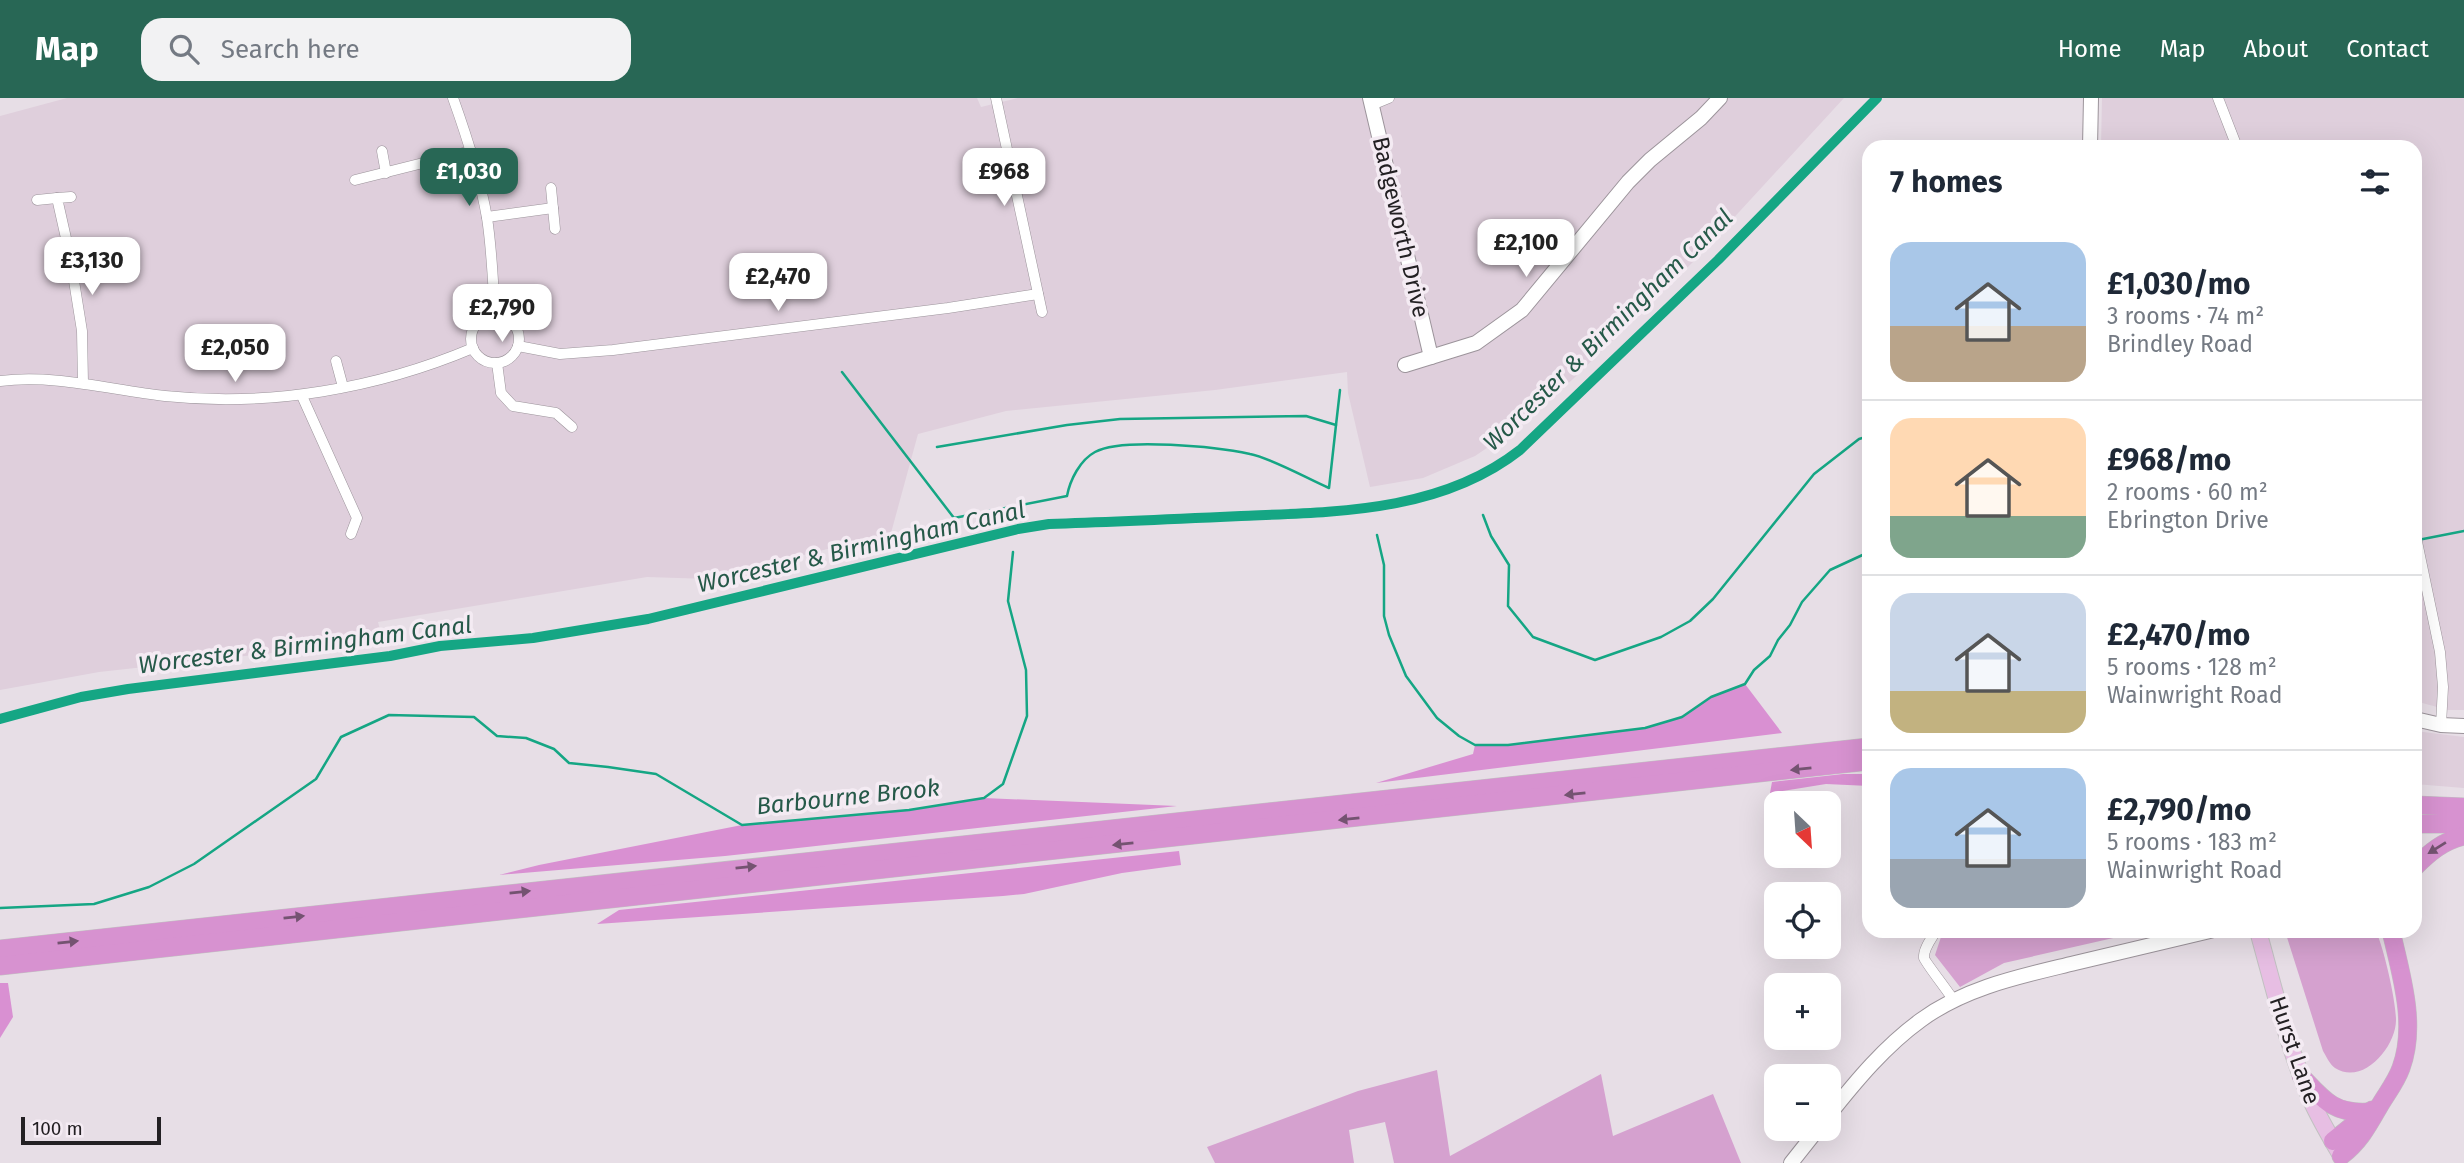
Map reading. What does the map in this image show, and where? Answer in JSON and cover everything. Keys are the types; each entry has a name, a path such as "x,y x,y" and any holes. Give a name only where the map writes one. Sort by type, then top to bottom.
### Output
{"highway":[{"path":"1836,749 1862,741"},
{"path":"0,949 1862,747"},
{"path":"0,966 1862,762"},
{"path":"2422,805 2464,807"},
{"path":"2422,824 2464,824"},
{"path":"2422,860 2443,843 2464,836"},
{"path":"2340,1153 2401,1070 2408,1042 2406,1003 2392,938"},
{"path":"2301,1076 2333,1107 2350,1112 2373,1110"}],"main road":[{"name":"Hurst Lane","path":"2260,938 2301,1076 2340,1153"}],"street":[{"path":"453,98 471,151 487,217 495,316"},
{"path":"996,98 1042,312"},
{"path":"1371,101 1389,98"},
{"path":"1405,365 1476,343 1522,310 1628,182 1720,98"},
{"path":"2090,140 2091,98"},
{"path":"2218,98 2235,140"},
{"name":"Badgeworth Drive","path":"1371,101 1432,357"},
{"path":"382,151 386,173"},
{"path":"355,180 471,151"},
{"path":"551,188 555,229"},
{"path":"37,200 71,197"},
{"path":"57,198 82,331 83,383"},
{"path":"487,217 553,208"},
{"path":"518,346 560,354 613,350 948,308 1038,294"},
{"path":"495,316 509,320 519,339 510,358 497,363 482,360 471,341 475,326 480,321 495,316"},
{"path":"0,381 14,379 83,383 126,392 195,399 302,396 439,363 473,348"},
{"path":"337,361 343,387"},
{"path":"497,363 500,393 513,406 556,413 572,427"},
{"path":"302,396 357,518 351,534"},
{"path":"2422,573 2440,652 2443,687 2441,725"},
{"path":"2422,721 2464,726"},
{"path":"1932,938 1924,961 1954,1001"},
{"path":"1841,1100 1872,1063 1896,1040 1923,1018 1954,1001 1999,981 2180,938"},
{"path":"1791,1163 1808,1141"}],"shaded area":[{"path":"67,98 977,98 981,107 1018,98 1844,98 1694,261 1573,379 1521,425 1475,456 1423,478 1370,487 1348,393 1347,372 1215,390 1006,411 918,434 891,533 709,579 647,577 378,622 383,641 99,672 0,690 0,116"},
{"path":"2102,98 2464,98 2464,710 2448,710 2422,703 2422,140 2101,140"},
{"path":"1745,684 1782,733 1376,783 1473,754 1475,745 1508,745 1645,728 1682,717 1711,697"},
{"path":"2422,732 2464,737 2464,788 2422,785"},
{"path":"1862,774 1862,786 1826,784 1770,791 1772,782"},
{"path":"984,798 1177,806 725,856 499,875 742,825 909,810"},
{"path":"1179,851 1181,865 1122,873 1024,894 597,924 619,910"},
{"path":"1941,938 2113,938 2004,963 1960,987 1935,955"},
{"path":"2287,938 2378,938 2394,1001 2395,1031 2376,1061 2356,1072 2335,1068 2323,1051"},
{"path":"0,983 8,983 13,1017 0,1038"},
{"path":"1437,1070 1450,1156 1601,1074 1613,1136 1713,1094 1741,1163 1394,1163 1385,1122 1349,1130 1354,1163 1215,1163 1207,1147 1358,1091"}],"waterway":[{"name":"Worcester & Birmingham Canal","path":"0,719 81,697 128,689 390,656 440,646 533,638 648,619 1018,529 1049,524 1351,510 1387,505 1457,486 1520,450 1718,260 1877,98"},
{"name":"Barbourne Brook","path":"842,372 954,518 1067,496 1076,471 1085,460 1108,447 1126,445 1194,446 1250,454 1279,464 1329,488 1336,425 1306,416 1120,419 937,447"},
{"path":"1336,425 1340,390"},
{"path":"1483,515 1491,536 1509,565 1508,606 1533,637 1595,660 1661,637 1690,621 1713,599 1814,474 1862,438"},
{"name":"Barbourne Brook","path":"2422,539 2464,531"},
{"name":"Barbourne Brook","path":"1377,535 1384,565 1384,616 1406,676 1437,718 1475,745 1508,745 1645,728 1682,717 1711,697 1745,684 1754,670 1770,656 1802,602 1830,570 1862,555"},
{"name":"Barbourne Brook","path":"0,908 94,904 149,887 194,864 316,779 341,737 389,715 474,717 497,736 526,738 554,749 569,763 656,774 742,825 909,810 984,798 1003,784 1027,716 1026,670 1008,601 1013,552"}]}
